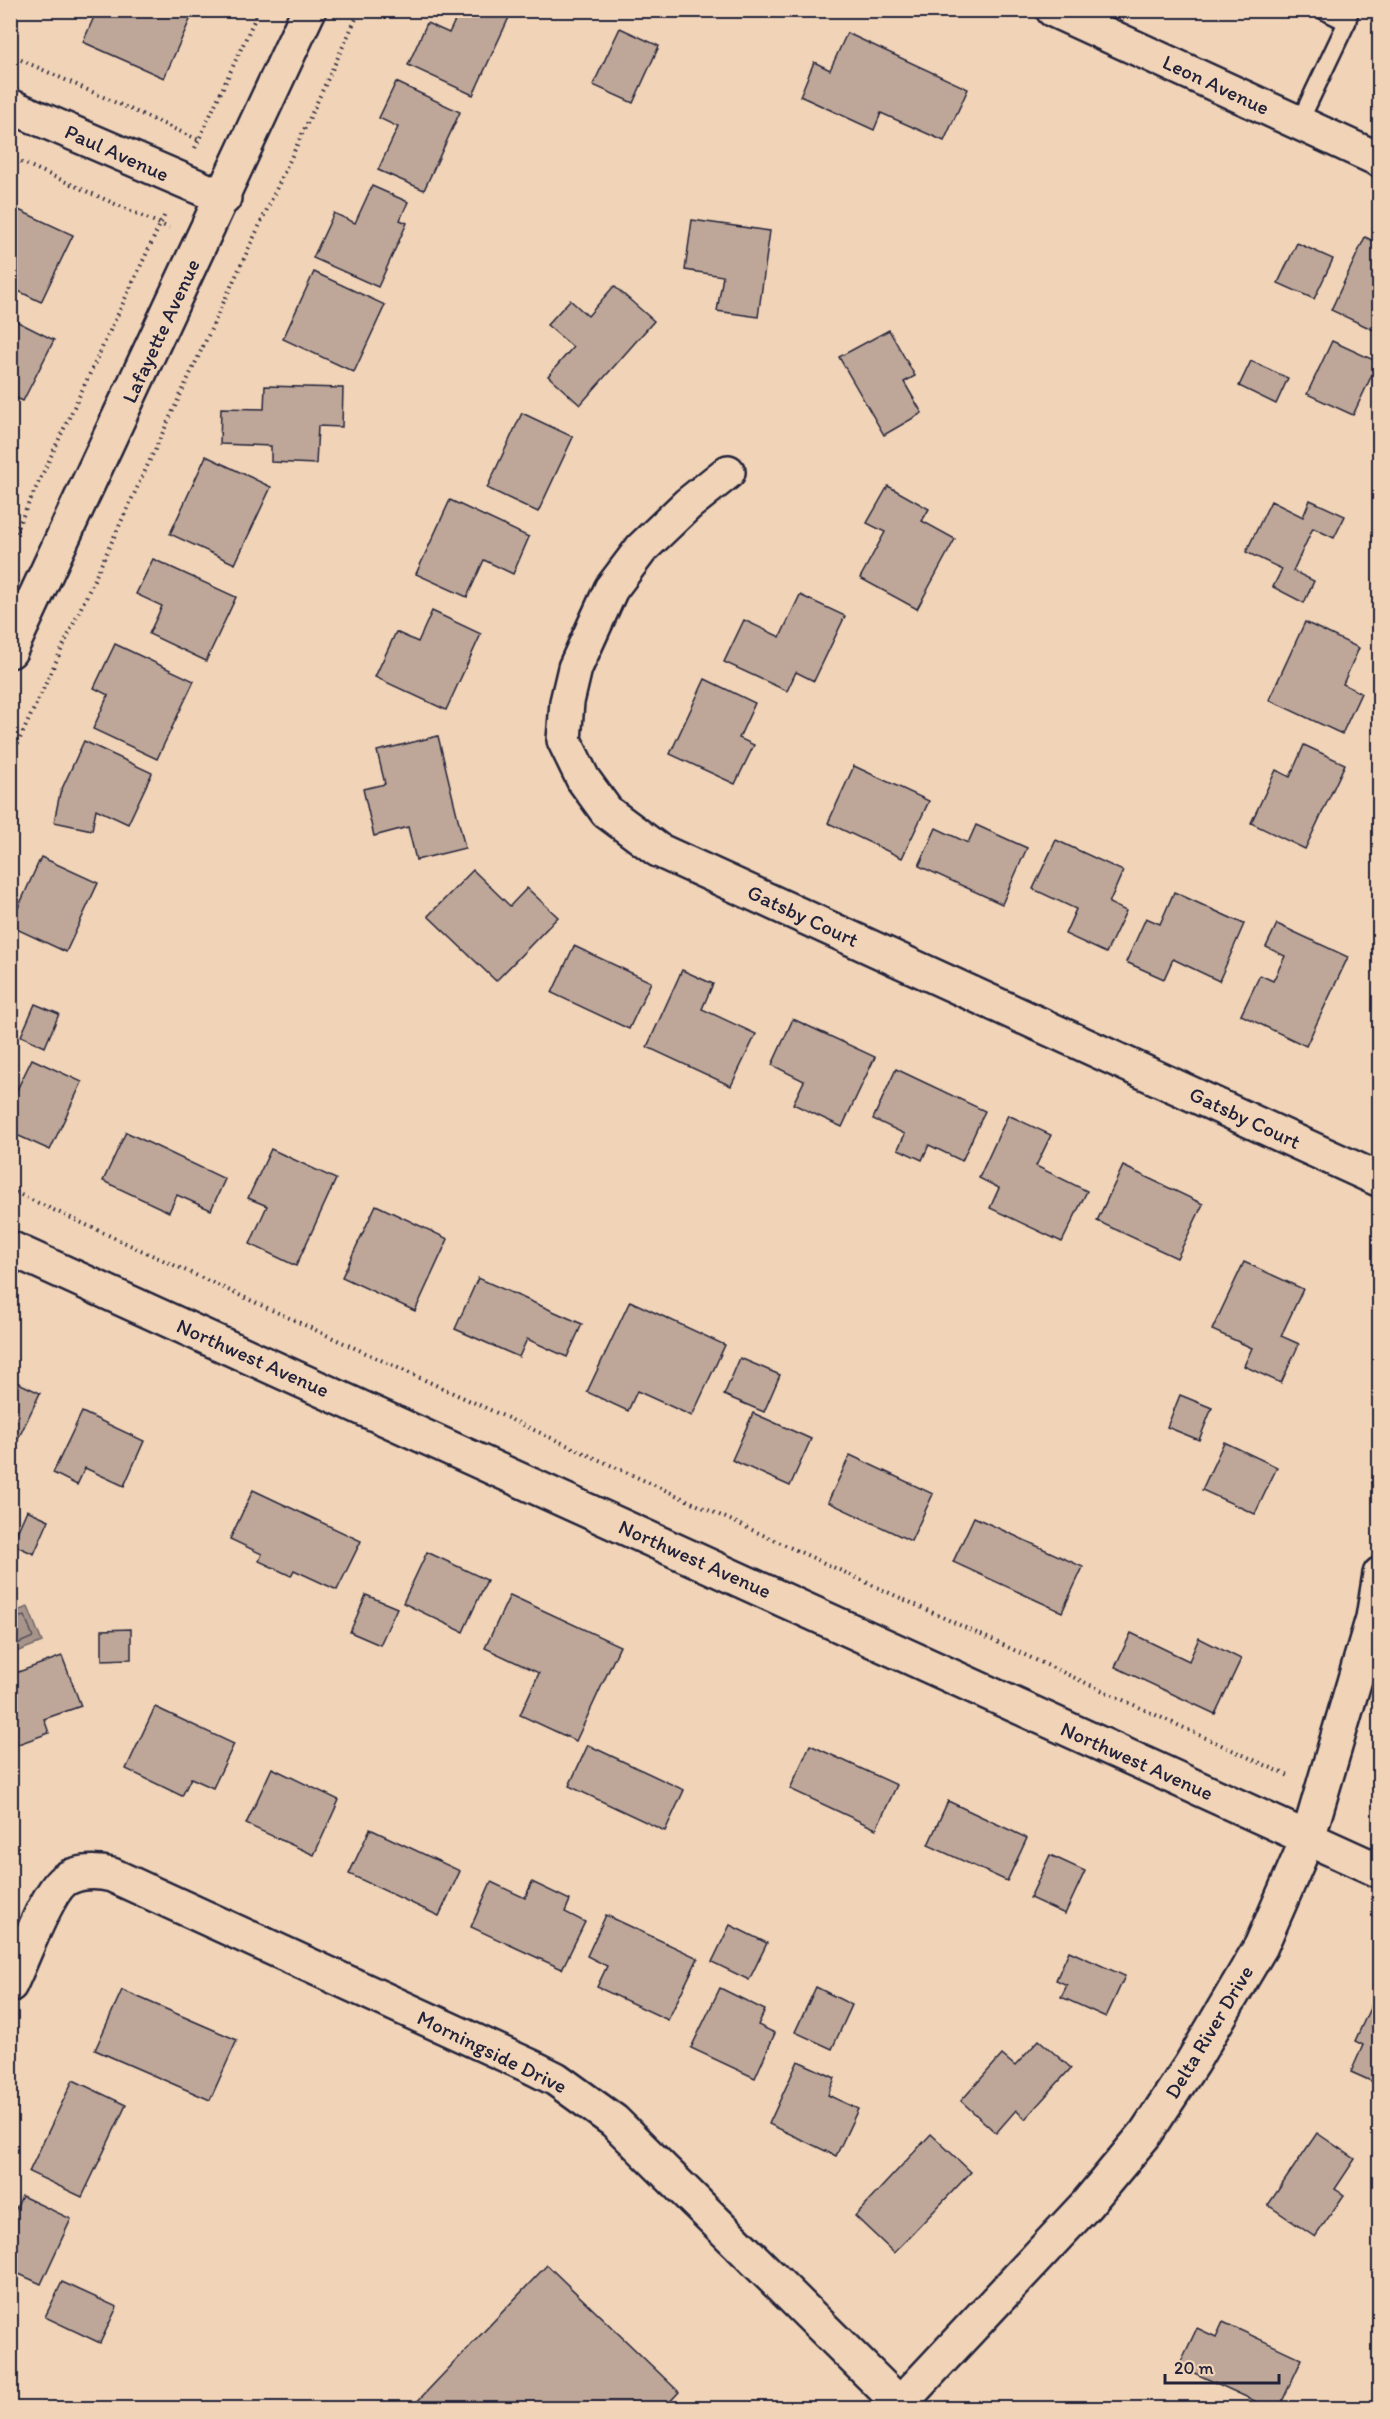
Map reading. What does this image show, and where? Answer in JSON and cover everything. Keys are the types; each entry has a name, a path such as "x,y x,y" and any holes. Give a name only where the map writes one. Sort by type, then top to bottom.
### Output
{"street":[{"name":"Lafayette Avenue","path":"10,651 224,198 309,10"},
{"name":"Leon Avenue","path":"1053,10 1380,160"},
{"name":"Paul Avenue","path":"10,106 224,198"},
{"name":"Gatsby Court","path":"728,472 688,504 642,548 611,589 575,668 567,702 564,740 583,779 607,812 658,850 1380,1180"},
{"name":"Northwest Avenue","path":"10,1248 1380,1871"},
{"name":"Delta River Drive","path":"898,2406 1086,2205 1146,2133 1192,2063 1261,1946 1308,1838 1323,1792 1373,1618 1380,1574"},
{"name":"Morningside Drive","path":"10,1985 50,1901 64,1881 95,1871 112,1875 556,2079 614,2121 898,2406"}],"lane":[{"path":"1299,123 1349,16 1323,10"}],"path":[{"path":"10,543 259,10"},
{"path":"10,760 360,10"},
{"path":"10,55 199,140"},
{"path":"10,157 160,224 244,258"},
{"path":"10,1190 1323,1792"}],"water":[{"path":"28,1607 42,1642 11,1654 11,1613"}],"building":[{"path":"97,10 188,10 193,13 164,78 83,42"},
{"path":"460,10 505,10 511,13 473,95 408,65 427,23 449,33"},
{"path":"620,28 659,46 633,103 593,85"},
{"path":"847,33 968,89 944,141 881,113 874,130 800,96 814,62 830,70"},
{"path":"396,82 460,112 424,190 378,170 398,127 379,118"},
{"path":"372,186 408,202 400,220 407,223 378,287 313,258 334,213 355,223"},
{"path":"10,206 73,235 41,302 10,287"},
{"path":"692,220 770,231 758,317 717,311 723,276 685,270"},
{"path":"1365,237 1380,244 1380,333 1331,310"},
{"path":"1297,243 1333,259 1314,299 1278,283"},
{"path":"314,272 385,305 354,372 283,339"},
{"path":"614,286 654,321 580,405 548,376 573,347 547,325 570,300 588,316"},
{"path":"10,318 54,340 23,401 10,395"},
{"path":"889,330 915,376 904,382 922,413 884,435 839,357"},
{"path":"1332,341 1378,362 1353,415 1307,394"},
{"path":"1251,361 1288,378 1276,404 1239,386"},
{"path":"265,386 343,388 342,427 318,426 316,464 271,462 271,446 220,444 221,408 264,409"},
{"path":"522,413 573,437 538,512 487,488"},
{"path":"206,456 271,487 235,564 170,534"},
{"path":"888,486 929,509 922,521 955,539 917,609 860,578 885,532 867,523"},
{"path":"450,500 529,537 513,574 484,560 467,597 416,574"},
{"path":"1310,500 1345,516 1334,538 1313,528 1293,571 1314,581 1304,603 1273,587 1282,569 1246,552 1271,501 1303,517"},
{"path":"153,559 236,597 206,661 149,634 162,606 136,594"},
{"path":"800,595 845,616 814,681 796,672 787,691 724,662 744,620 780,637"},
{"path":"432,611 481,634 446,710 375,677 396,632 418,642"},
{"path":"1305,622 1359,648 1343,684 1361,693 1342,734 1269,700"},
{"path":"115,644 194,681 157,759 93,729 108,695 94,688"},
{"path":"705,679 755,703 739,738 754,745 735,784 670,754"},
{"path":"438,736 465,848 416,860 408,827 374,836 363,789 385,784 377,751"},
{"path":"84,741 152,773 128,824 96,809 92,830 54,822 60,793"},
{"path":"1304,745 1345,764 1305,849 1251,823 1276,770 1290,777"},
{"path":"854,766 929,801 902,858 828,823"},
{"path":"976,825 1027,848 1002,904 919,866 936,828 968,843"},
{"path":"1056,840 1123,871 1109,903 1126,911 1106,953 1065,934 1076,909 1033,889"},
{"path":"41,857 98,883 66,952 10,926"},
{"path":"473,870 510,906 527,888 558,917 496,981 428,916"},
{"path":"1174,892 1244,924 1219,981 1173,959 1164,979 1126,962 1146,918 1160,924"},
{"path":"1277,924 1348,957 1306,1046 1241,1015 1260,975 1273,981 1285,956 1266,947"},
{"path":"574,946 651,982 629,1029 552,993"},
{"path":"682,970 713,984 702,1009 756,1034 731,1086 647,1047"},
{"path":"35,1004 59,1014 45,1047 21,1036"},
{"path":"793,1019 875,1057 842,1127 793,1104 804,1081 772,1065"},
{"path":"32,1059 82,1082 50,1150 10,1132 10,1104"},
{"path":"896,1069 985,1111 962,1161 929,1145 922,1160 898,1149 905,1134 873,1119"},
{"path":"1008,1115 1051,1135 1036,1166 1087,1191 1062,1242 990,1208 999,1188 979,1178"},
{"path":"126,1132 225,1179 211,1210 177,1195 169,1212 103,1181"},
{"path":"271,1149 336,1179 296,1266 250,1244 267,1206 248,1198"},
{"path":"1123,1166 1203,1204 1177,1258 1097,1221"},
{"path":"376,1205 448,1239 415,1311 342,1277"},
{"path":"1244,1262 1303,1289 1281,1336 1299,1344 1281,1383 1244,1366 1252,1348 1212,1330"},
{"path":"478,1278 582,1324 567,1357 527,1339 519,1357 455,1329"},
{"path":"630,1301 725,1345 692,1416 637,1391 628,1411 587,1392"},
{"path":"740,1358 780,1375 764,1412 724,1395"},
{"path":"10,1379 40,1393 11,1454 10,1453"},
{"path":"1180,1395 1212,1408 1199,1440 1167,1427"},
{"path":"82,1412 144,1441 124,1486 85,1468 77,1485 53,1473"},
{"path":"753,1413 811,1439 790,1486 732,1460"},
{"path":"1224,1442 1277,1467 1255,1514 1202,1490"},
{"path":"850,1455 933,1494 911,1541 828,1502"},
{"path":"253,1490 361,1541 337,1590 294,1570 291,1576 259,1561 262,1554 230,1539"},
{"path":"27,1510 49,1520 34,1554 12,1544"},
{"path":"974,1517 1083,1567 1062,1612 953,1562"},
{"path":"427,1552 487,1580 463,1632 403,1603"},
{"path":"366,1595 397,1608 380,1645 350,1632"},
{"path":"510,1595 620,1646 576,1741 520,1715 539,1673 485,1648"},
{"path":"131,1629 131,1659 102,1660 102,1630"},
{"path":"1131,1633 1189,1661 1199,1638 1241,1659 1215,1714 1115,1667"},
{"path":"62,1656 81,1706 44,1719 49,1733 10,1747 10,1675"},
{"path":"155,1707 234,1744 213,1788 191,1778 182,1796 126,1769"},
{"path":"588,1745 684,1790 665,1831 569,1786"},
{"path":"810,1745 897,1785 876,1829 790,1789"},
{"path":"272,1768 339,1800 314,1855 246,1824"},
{"path":"948,1801 1027,1838 1007,1881 928,1845"},
{"path":"370,1829 460,1871 439,1916 349,1874"},
{"path":"1050,1855 1085,1871 1065,1914 1030,1898"},
{"path":"491,1882 525,1898 532,1882 570,1900 565,1912 585,1922 562,1969 471,1927"},
{"path":"606,1915 698,1958 668,2020 597,1987 607,1966 587,1956"},
{"path":"730,1925 767,1943 749,1980 712,1962"},
{"path":"1069,1951 1125,1976 1106,2017 1061,1997 1067,1985 1056,1980"},
{"path":"1380,1986 1380,2085 1351,2072 1363,2045 1355,2041"},
{"path":"816,1987 852,2005 832,2049 795,2032"},
{"path":"720,1988 765,2010 758,2025 775,2033 755,2078 691,2048"},
{"path":"122,1990 237,2040 210,2100 95,2050"},
{"path":"1039,2040 1071,2068 1025,2119 1016,2110 996,2133 961,2101 1002,2055 1015,2066"},
{"path":"798,2061 835,2078 828,2095 858,2109 836,2156 769,2124"},
{"path":"73,2080 126,2105 82,2197 29,2172"},
{"path":"1317,2133 1355,2159 1335,2189 1344,2195 1315,2237 1268,2205"},
{"path":"931,2134 971,2172 894,2253 855,2216"},
{"path":"22,2196 71,2219 41,2284 10,2270 10,2221"},
{"path":"547,2265 679,2392 664,2408 411,2408"},
{"path":"62,2282 117,2307 100,2343 45,2317"},
{"path":"1223,2322 1302,2359 1279,2408 1270,2408 1179,2366 1197,2328 1216,2337"},
{"path":"1380,2368 1380,2387 1372,2383"}]}
